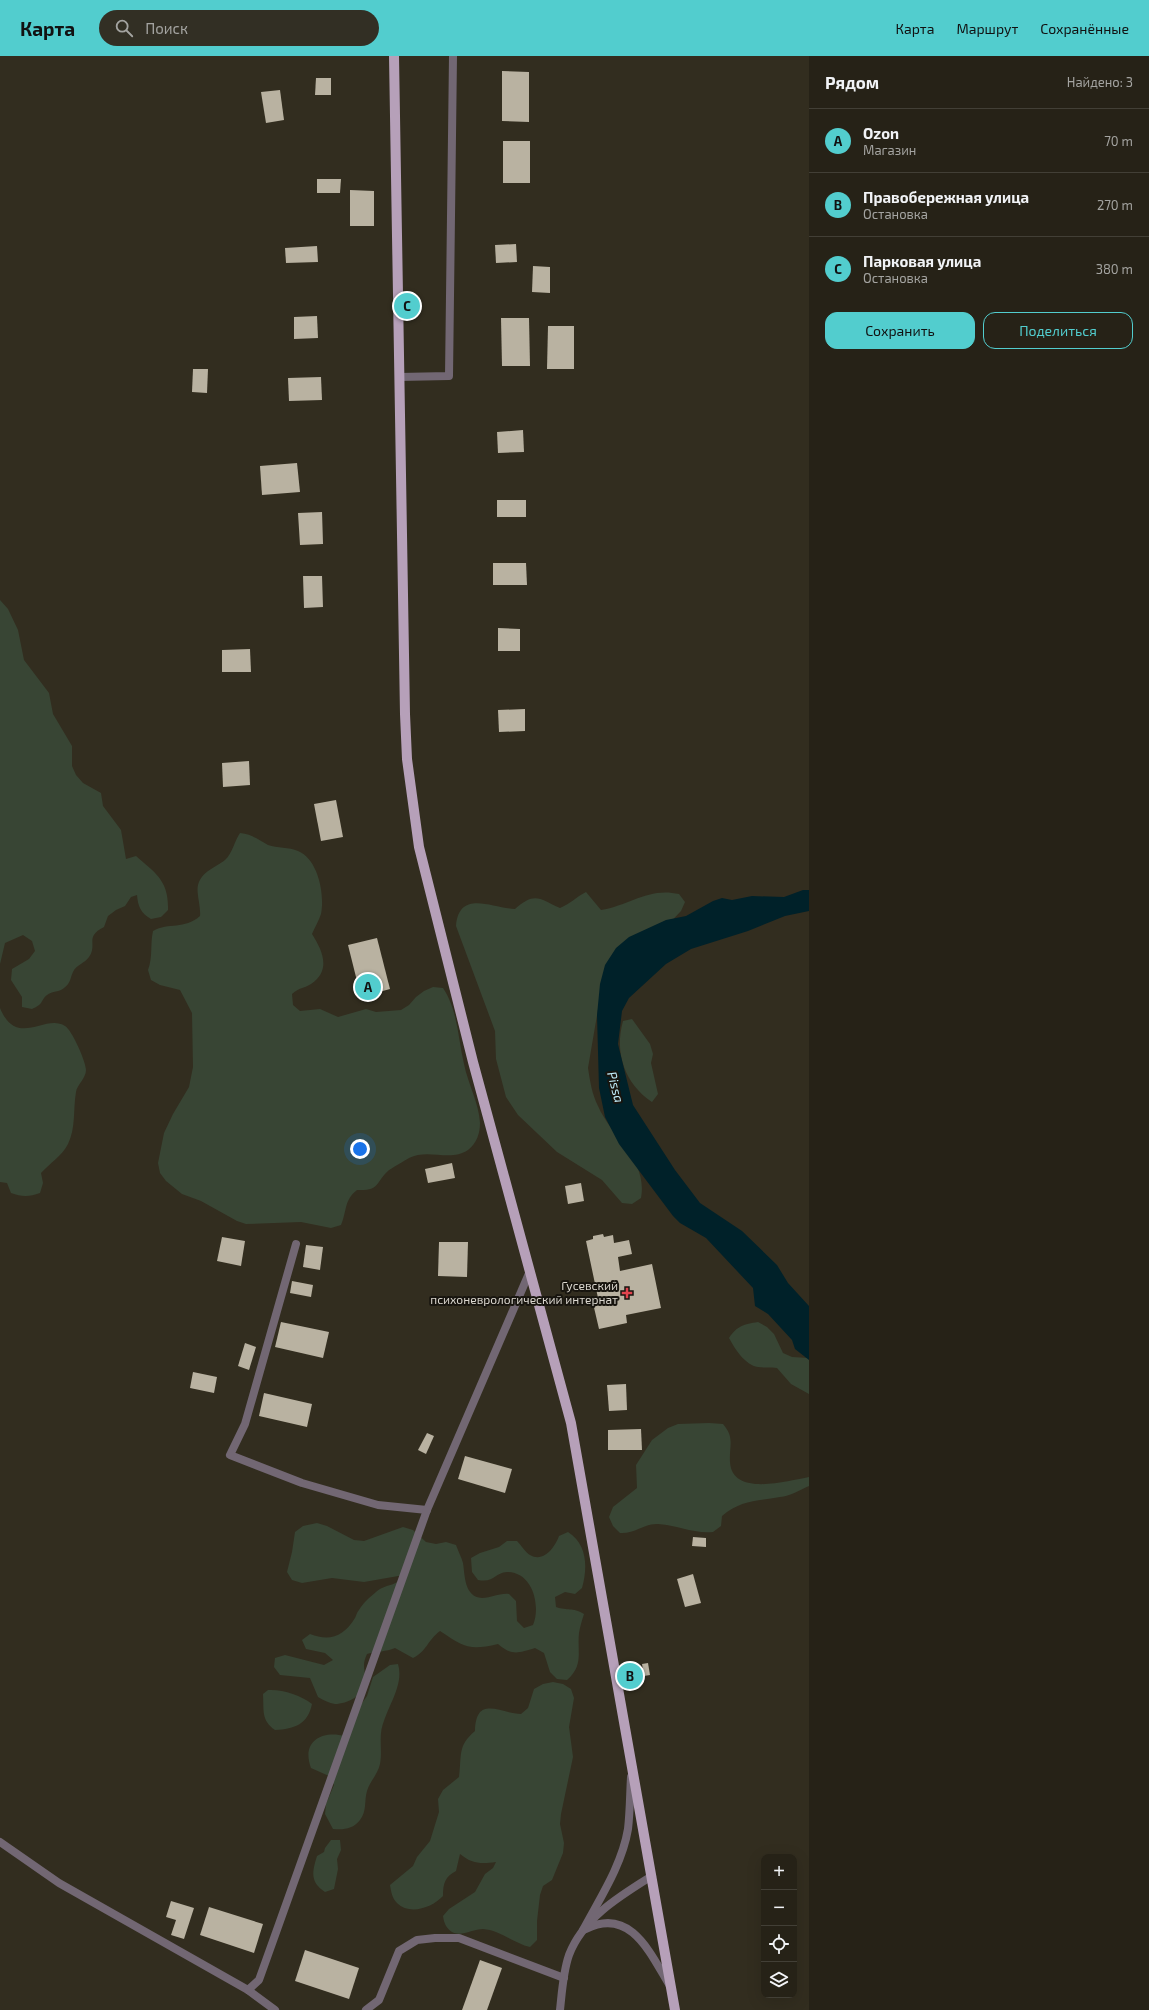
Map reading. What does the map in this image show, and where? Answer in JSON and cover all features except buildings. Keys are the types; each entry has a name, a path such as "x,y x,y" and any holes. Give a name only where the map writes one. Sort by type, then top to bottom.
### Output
{"main road":[{"path":"394,56 405,714 407,758 412,801 419,847 430,897 571,1422 675,2010"}],"street":[{"path":"399,377 449,376 453,56"},
{"path":"296,1244 245,1424 230,1455 302,1483 378,1505 427,1510"},
{"path":"248,1990 259,1980 427,1510 530,1271"},
{"path":"560,2010 568,1956 612,1875 621,1854 628,1830 632,1764"},
{"path":"0,1842 59,1883 248,1990 275,2010"},
{"path":"583,1930 603,1909 652,1876"},
{"path":"583,1930 605,1922 619,1924 633,1931 645,1945 671,1988"},
{"path":"366,2010 379,2000 399,1951 418,1940 459,1938 564,1978"}],"green space":[{"path":"0,600 8,609 18,630 24,660 49,693 53,714 72,746 72,766 76,775 83,783 101,793 103,806 121,830 126,859 136,856 155,873 163,884 168,900 168,910 161,917 151,919 141,909 138,903 137,895 131,897 125,906 108,916 104,927 94,934 89,957 74,970 66,986 47,995 40,1004 32,1009 22,1007 22,997 11,980 12,969 29,959 35,951 32,941 23,935 5,943 0,964"},
{"path":"240,833 251,836 268,845 291,849 305,855 311,861 315,869 321,887 321,914 312,934 322,953 323,966 321,973 311,984 297,990 292,994 293,1005 300,1011 320,1009 338,1017 366,1009 376,1012 401,1010 409,1005 424,991 433,987 443,988 455,1015 466,1071 478,1108 480,1123 479,1134 474,1144 468,1150 454,1155 424,1154 409,1158 388,1171 373,1188 357,1190 348,1202 341,1225 331,1228 301,1222 246,1224 237,1221 201,1201 182,1194 166,1181 160,1173 158,1163 164,1133 189,1087 193,1067 192,1013 180,990 160,985 151,980 148,970 153,931 159,928 182,925 200,916 198,885 200,880 209,870 225,860 232,851"},
{"path":"586,892 601,910 649,895 668,892 679,894 685,902 681,911 660,933 603,980 588,1068 590,1083 598,1106 604,1118 634,1161 639,1172 642,1184 641,1198 632,1204 622,1203 602,1180 557,1152 518,1115 506,1097 496,1059 495,1031 456,926 458,915 463,908 470,904 487,904 515,909 528,900 538,898 560,908"},
{"path":"0,1008 7,1020 15,1026 31,1028 49,1023 57,1023 65,1026 75,1040 86,1070 85,1076 76,1092 71,1138 63,1152 41,1173 43,1183 40,1193 26,1196 11,1193 7,1183 0,1182"},
{"path":"632,1019 650,1044 653,1054 651,1063 658,1094 652,1102 635,1086 624,1067 621,1056 620,1045 623,1021"},
{"path":"758,1322 767,1327 774,1334 783,1353 792,1357 809,1358 809,1394 791,1384 777,1368 753,1366 737,1351 729,1338 741,1326"},
{"path":"678,1424 723,1424 727,1429 731,1442 730,1462 733,1473 740,1480 762,1484 809,1477 809,1486 795,1493 784,1496 742,1504 722,1516 721,1526 713,1532 699,1532 672,1526 653,1524 630,1532 620,1533 613,1526 609,1517 613,1507 637,1488 636,1465 652,1440 668,1428"},
{"path":"317,1523 327,1526 354,1540 364,1541 403,1527 413,1530 426,1542 436,1544 446,1542 456,1545 463,1563 466,1585 472,1594 476,1597 482,1598 509,1594 516,1601 517,1621 524,1628 533,1625 536,1609 533,1591 529,1584 516,1573 507,1572 499,1574 488,1580 478,1580 472,1572 471,1558 480,1553 499,1547 507,1541 517,1541 528,1554 535,1557 540,1557 552,1549 559,1536 568,1532 579,1543 582,1549 585,1564 584,1580 582,1588 575,1594 565,1592 555,1597 556,1607 573,1610 584,1614 579,1633 579,1658 576,1669 567,1680 557,1679 550,1672 544,1653 535,1648 511,1652 498,1644 480,1647 467,1646 455,1641 440,1631 418,1655 413,1658 395,1648 367,1654 364,1665 364,1687 359,1695 354,1698 340,1704 335,1704 318,1697 310,1678 280,1675 274,1667 275,1658 285,1655 324,1665 333,1660 325,1653 306,1649 302,1640 310,1634 330,1637 341,1633 351,1624 361,1607 369,1598 383,1587 394,1584 404,1575 364,1582 332,1578 302,1583 292,1580 287,1572 295,1532 303,1526"},
{"path":"398,1664 399,1681 383,1724 381,1733 380,1764 378,1771 367,1791 364,1813 360,1820 351,1827 345,1829 333,1829 325,1814 326,1804 334,1785 329,1776 311,1768 309,1751 311,1744 321,1736 345,1736 355,1713 367,1696 373,1677 390,1665"},
{"path":"553,1682 563,1684 571,1689 574,1698 569,1727 573,1757 561,1814 560,1824 564,1843 563,1853 552,1880 543,1886 540,1895 537,1921 537,1940 530,1947 489,1930 479,1929 459,1934 448,1929 443,1916 449,1909 475,1892 485,1874 493,1868 496,1862 477,1862 469,1860 460,1854 456,1871 445,1881 443,1896 439,1900 433,1904 421,1908 408,1909 402,1907 394,1899 390,1885 413,1866 417,1857 430,1841 439,1812 438,1799 443,1790 459,1777 461,1752 469,1736 475,1731 476,1720 480,1713 484,1710 497,1709 521,1714 528,1708 534,1689 543,1684"},
{"path":"268,1690 297,1695 312,1704 304,1721 294,1727 275,1730 267,1723 264,1715 263,1694"},
{"path":"331,1840 340,1840 341,1850 337,1859 338,1869 334,1889 325,1892 317,1884 313,1872 317,1856 324,1852"}],"water":[{"name":"Pissa","path":"803,890 809,890 809,911 785,916 748,931 691,949 666,964 629,998 622,1011 618,1044 633,1105 675,1170 700,1203 742,1231 777,1265 788,1283 809,1306 809,1360 795,1349 792,1340 768,1314 755,1306 753,1288 706,1238 680,1223 673,1216 619,1144 605,1117 599,1088 597,1015 600,984 605,965 616,948 629,937 666,920 686,916 713,901 722,898 732,900 752,896 784,897"}],"place":[{"name":"Парковая улица","path":"407,306"},
{"name":"Ozon","path":"368,987"},
{"name":"Гусевский психоневрологический интернат","path":"627,1293"},
{"name":"Правобережная улица","path":"630,1676"}]}
